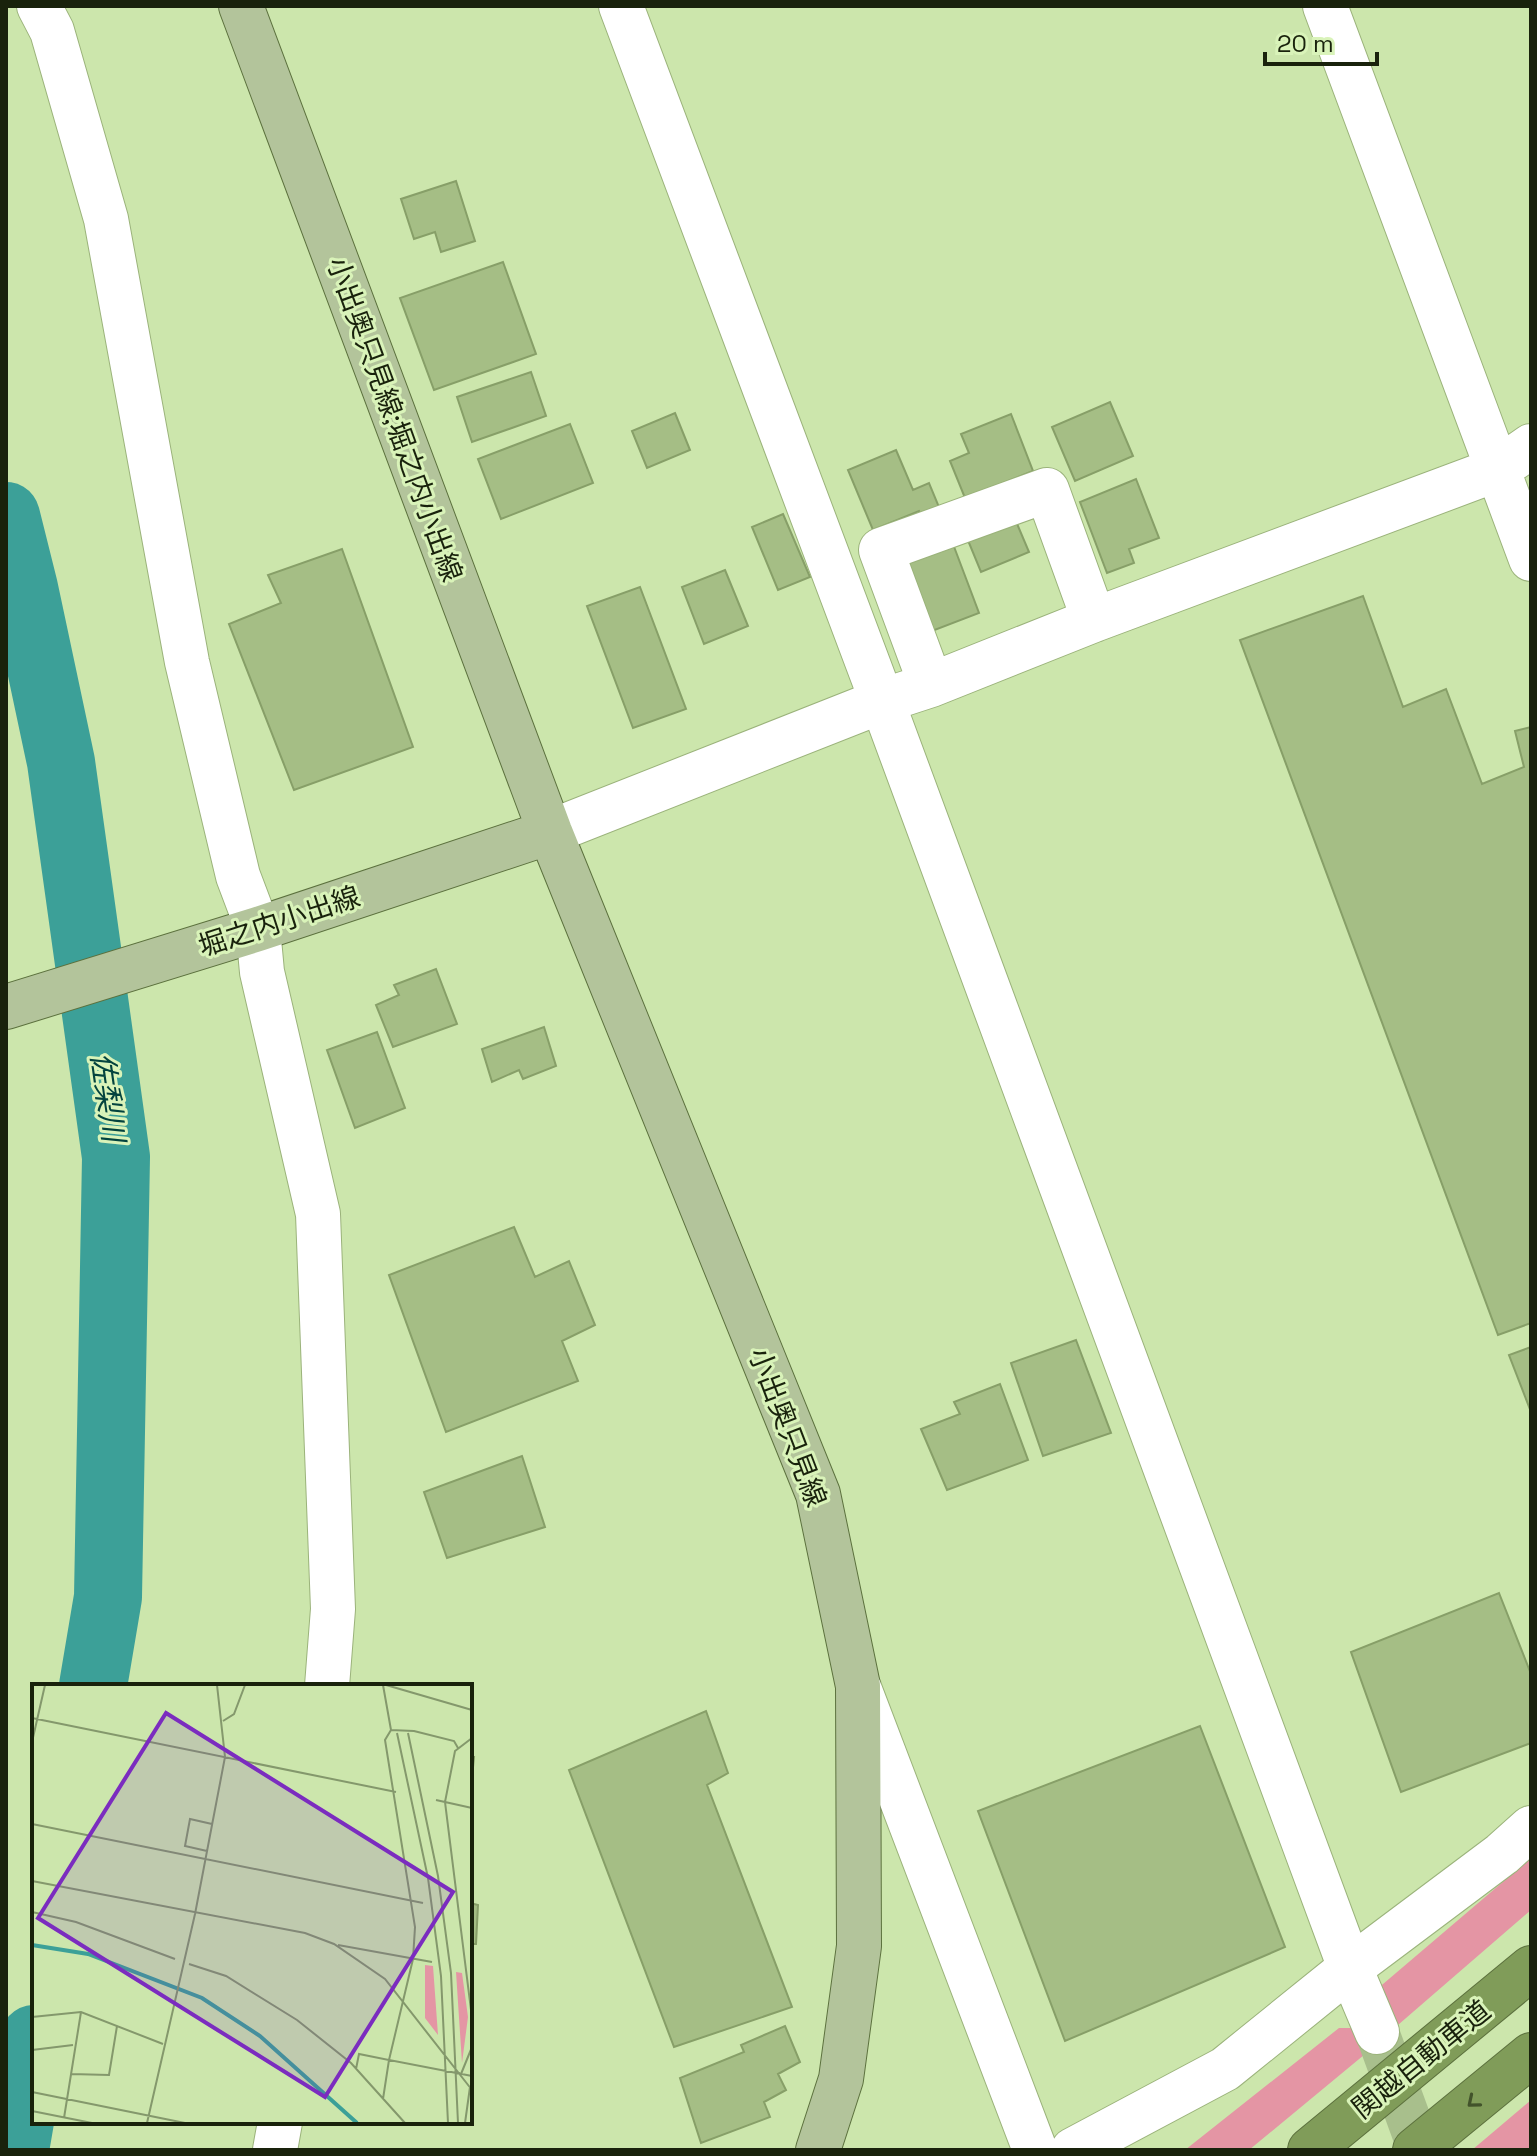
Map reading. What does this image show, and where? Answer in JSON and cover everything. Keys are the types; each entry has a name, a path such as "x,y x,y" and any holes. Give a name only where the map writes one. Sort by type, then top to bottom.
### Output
{"highway":[{"name":"関越自動車道","path":"1310,2150 1531,1968"},
{"path":"1415,2150 1531,2055"}],"main road":[{"name":"小出奥只見線;堀之内小出線","path":"241,6 550,832"},
{"name":"堀之内小出線","path":"6,1007 245,933 550,832"},
{"name":"小出奥只見線","path":"550,832 818,1494 858,1686 859,1946 841,2079 818,2150"}],"street":[{"path":"39,6 52,31 106,219 187,662 238,876 245,933 262,972 318,1214 333,1609 327,1684"},
{"path":"621,6 882,701 1350,1968 1377,2032"},
{"path":"1325,6 1514,458 1531,559"},
{"path":"550,832 1514,458"},
{"path":"931,685 881,550 1047,490 1094,620"},
{"path":"858,1686 1035,2150"},
{"path":"1073,2150 1225,2069 1350,1968 1502,1854 1531,1828"},
{"path":"275,2150 280,2124"}],"shaded area":[{"path":"1531,1858 1531,1910 1391,2031 1376,1990"},
{"path":"1339,2028 1356,2028 1370,2050 1249,2150 1185,2150"},
{"path":"1531,2100 1530,2150 1472,2150"}],"building":[{"path":"456,181 475,241 441,252 435,232 414,239 401,199"},
{"path":"503,262 536,354 434,390 400,298"},
{"path":"531,372 546,416 472,442 457,397"},
{"path":"1110,402 1133,456 1075,481 1052,427"},
{"path":"675,413 690,450 647,468 632,431"},
{"path":"1011,414 1033,471 965,498 950,461 969,453 961,434"},
{"path":"570,424 593,483 501,519 478,459"},
{"path":"896,450 913,490 929,483 941,512 923,519 919,511 873,530 848,470"},
{"path":"1136,479 1159,538 1129,549 1134,563 1107,573 1080,502"},
{"path":"783,514 810,577 778,590 752,527"},
{"path":"1015,519 1029,552 981,572 967,538"},
{"path":"953,544 979,613 932,631 906,561"},
{"path":"342,549 413,747 294,790 229,624 281,603 268,575"},
{"path":"725,570 748,626 704,644 682,587"},
{"path":"640,587 686,709 633,728 587,606"},
{"path":"1363,596 1403,707 1446,689 1482,784 1524,767 1515,731 1531,727 1531,1323 1498,1335 1240,640"},
{"path":"436,969 457,1024 393,1047 376,1005 399,995 394,985"},
{"path":"544,1027 556,1066 523,1079 519,1070 492,1082 482,1049"},
{"path":"377,1032 405,1108 355,1128 327,1050"},
{"path":"514,1227 535,1277 569,1261 595,1325 562,1341 578,1381 446,1432 389,1275"},
{"path":"1076,1340 1111,1433 1043,1456 1011,1363"},
{"path":"1531,1347 1531,1412 1509,1355"},
{"path":"1000,1384 1028,1460 947,1490 921,1429 960,1414 954,1402"},
{"path":"522,1456 545,1527 447,1558 424,1492"},
{"path":"1499,1593 1531,1674 1531,1743 1401,1792 1351,1652"},
{"path":"706,1711 728,1773 707,1785 792,2007 674,2047 569,1770"},
{"path":"1200,1726 1285,1947 1065,2041 978,1811"},
{"path":"472,1904 478,1905 476,1944 472,1944"},
{"path":"785,2026 800,2062 778,2074 786,2090 764,2102 770,2117 701,2143 680,2078 744,2052 741,2045"}],"waterway":[{"name":"佐梨川","path":"6,516 61,762 116,1157 108,1597 93,1684"},
{"name":"佐梨川","path":"15,2150 32,2051"}],"tunnel":[{"path":"1377,2032 1420,2150"}]}
